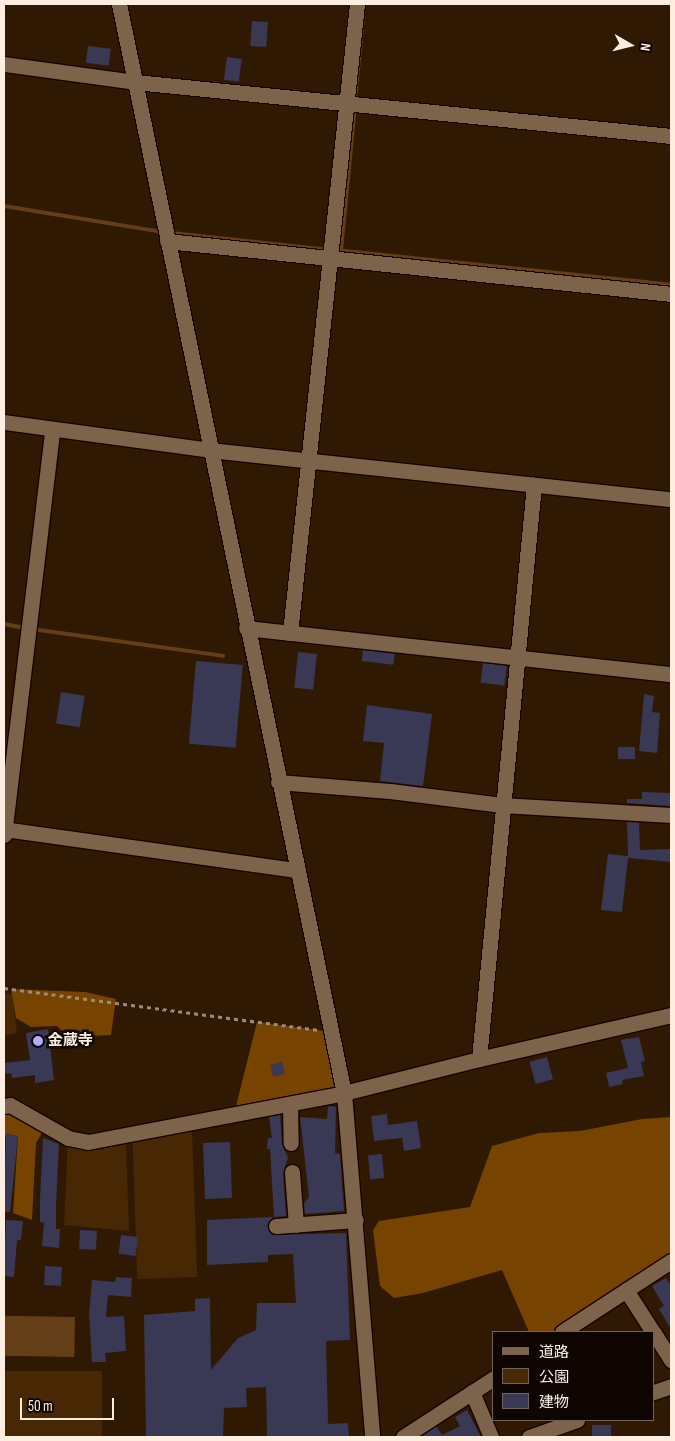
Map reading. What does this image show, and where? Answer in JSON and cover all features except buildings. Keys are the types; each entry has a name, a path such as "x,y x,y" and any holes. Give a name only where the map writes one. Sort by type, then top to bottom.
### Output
{"street":[{"path":"119,4 246,628 296,870 333,1032 344,1093 356,1220 372,1437"},
{"path":"290,633 357,4"},
{"path":"4,64 134,82 671,136"},
{"path":"167,241 671,294"},
{"path":"4,422 210,450 671,499"},
{"path":"52,430 4,831 296,870"},
{"path":"478,1059 534,485"},
{"path":"246,628 671,674"},
{"path":"278,782 390,791 502,805 671,815"},
{"path":"4,1106 10,1105 68,1138 88,1142 344,1093 478,1059 671,1015"},
{"path":"290,1104 291,1143"},
{"path":"292,1172 296,1225"},
{"path":"276,1226 356,1220"},
{"path":"564,1331 671,1261"},
{"path":"626,1290 653,1331"},
{"path":"655,1334 669,1350"},
{"path":"404,1437 492,1379"},
{"path":"655,1392 671,1386"},
{"path":"472,1392 491,1437"},
{"path":"529,1437 574,1421"}],"path":[{"path":"4,988 333,1032"}],"green space":[{"path":"4,993 12,994 17,1033 4,1036"},
{"path":"192,1127 197,1277 137,1279 132,1129"},
{"path":"68,1138 126,1142 129,1231 64,1225"},
{"path":"4,1371 102,1371 102,1437 4,1437"}],"shaded area":[{"path":"11,989 85,992 116,999 111,1035 68,1037 57,1026 31,1027 16,1018"},
{"path":"257,1022 333,1032 344,1093 234,1114"},
{"path":"4,1107 46,1126 36,1143 32,1220 13,1213 18,1136 6,1134 4,1145"},
{"path":"671,1117 671,1261 563,1331 529,1331 502,1270 423,1293 394,1298 380,1286 373,1230 379,1221 470,1207 492,1146 539,1133 580,1131 642,1119"},
{"path":"4,1316 75,1317 74,1357 4,1356"}],"waterway":[{"path":"355,100 363,17"},
{"path":"341,251 355,106"},
{"path":"4,206 162,232"},
{"path":"171,233 329,250"},
{"path":"335,250 671,285"},
{"path":"4,624 25,628"},
{"path":"32,629 223,656"}],"place":[{"name":"金蔵寺","path":"38,1041"}]}
